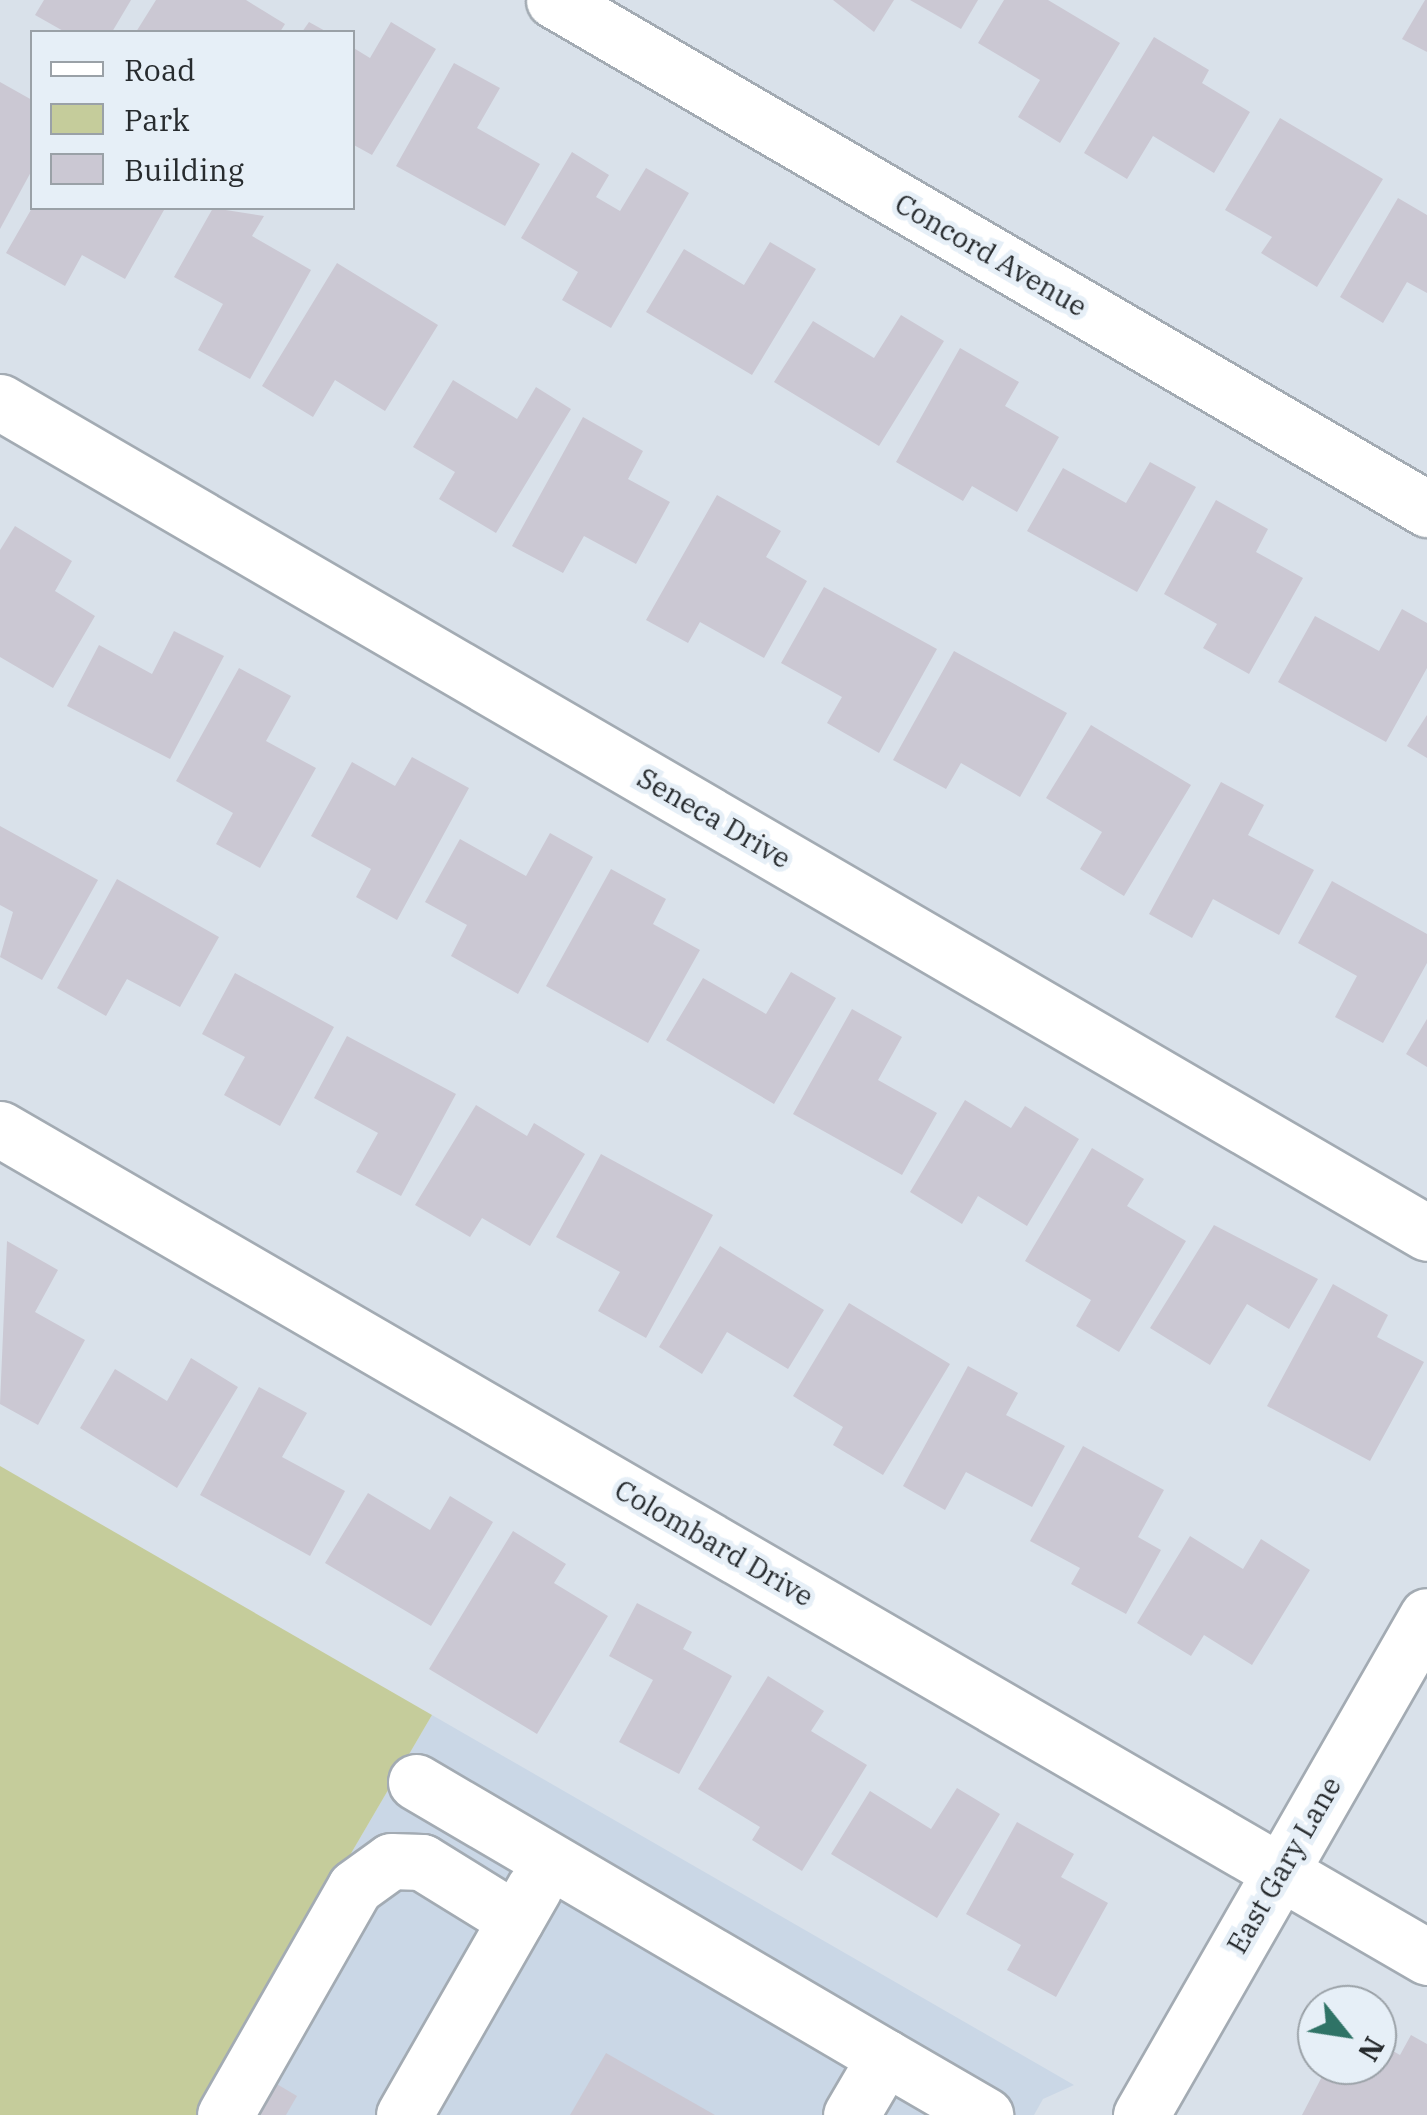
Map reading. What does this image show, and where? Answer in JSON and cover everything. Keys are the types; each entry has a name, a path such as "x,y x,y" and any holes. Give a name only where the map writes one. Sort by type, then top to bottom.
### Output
{"street":[{"name":"Concord Avenue","path":"554,0 1427,509"},
{"name":"Seneca Drive","path":"0,402 1427,1233"},
{"name":"Colombard Drive","path":"0,1129 1427,1957"},
{"name":"East Gary Lane","path":"1141,2115 1427,1616"},
{"path":"416,1782 985,2115"},
{"path":"225,2115 355,1887 391,1861 422,1862 516,1920"},
{"path":"404,2115 549,1862"},
{"path":"850,2115 884,2057"}],"shaded area":[{"path":"432,1715 1074,2085 1043,2099 1034,2115 198,2115"}],"green space":[{"path":"0,1466 432,1715 198,2115 0,2115"}],"building":[{"path":"44,0 131,0 113,30 61,30 35,15"},
{"path":"156,0 246,0 285,24 281,30 137,30"},
{"path":"833,0 894,0 874,32"},
{"path":"910,0 978,0 961,29"},
{"path":"1004,0 1048,0 1120,43 1060,143 1018,117 1040,80 978,43"},
{"path":"1427,0 1427,52 1402,39"},
{"path":"309,22 323,30 303,30"},
{"path":"391,22 436,49 372,155 355,146 355,49 370,58"},
{"path":"1154,37 1209,70 1202,83 1250,112 1214,173 1153,136 1127,179 1084,153"},
{"path":"454,63 500,88 477,128 540,164 505,226 396,166"},
{"path":"0,82 30,99 30,174 0,229"},
{"path":"1280,118 1383,179 1317,287 1261,253 1272,237 1225,210"},
{"path":"572,152 609,175 596,197 620,211 646,168 689,193 611,328 562,300 578,272 521,238"},
{"path":"1398,198 1427,215 1427,293 1407,282 1383,323 1340,297"},
{"path":"31,210 164,210 125,279 82,255 65,286 6,253"},
{"path":"212,210 264,216 252,236 311,270 250,379 198,350 223,304 174,277"},
{"path":"770,242 816,269 752,375 646,312 684,249 744,285"},
{"path":"337,263 438,325 385,411 335,380 313,417 262,386"},
{"path":"901,315 944,341 879,446 774,382 813,321 874,358"},
{"path":"960,348 1019,382 1005,406 1059,437 1017,512 972,486 963,501 896,462"},
{"path":"453,380 517,419 536,387 571,409 496,533 439,499 455,472 413,447"},
{"path":"583,417 643,451 628,479 670,502 636,564 584,536 563,573 512,546"},
{"path":"1150,462 1196,487 1137,592 1027,531 1063,468 1126,503"},
{"path":"717,495 781,531 766,557 807,581 764,658 700,622 688,643 646,620"},
{"path":"1216,500 1268,529 1256,552 1303,578 1249,674 1203,648 1217,624 1164,594"},
{"path":"15,526 72,561 55,591 95,616 53,688 0,657 0,550"},
{"path":"824,587 937,649 879,753 827,723 842,697 781,663"},
{"path":"1402,609 1427,623 1427,668 1386,742 1278,682 1315,616 1379,651"},
{"path":"174,631 224,656 170,759 67,706 99,645 152,674"},
{"path":"954,651 1067,713 1020,797 961,763 946,789 893,760"},
{"path":"239,668 291,696 266,741 316,768 260,868 216,844 233,813 176,781"},
{"path":"1427,715 1427,758 1407,746"},
{"path":"1091,725 1191,785 1124,896 1080,869 1102,832 1046,798"},
{"path":"412,757 469,788 397,920 356,897 371,869 311,836 352,762 395,786"},
{"path":"1221,782 1264,805 1248,835 1314,870 1279,935 1213,899 1192,938 1149,914"},
{"path":"0,826 98,880 42,980 0,957 13,912 0,905"},
{"path":"550,833 593,857 518,994 451,956 467,925 425,902 460,839 526,876"},
{"path":"611,869 666,899 653,924 700,950 648,1043 546,986"},
{"path":"117,879 219,937 180,1007 127,979 106,1016 57,988"},
{"path":"1332,881 1427,934 1427,963 1383,1043 1335,1017 1357,976 1298,943"},
{"path":"791,972 836,998 774,1104 666,1040 703,978 766,1014"},
{"path":"235,973 334,1027 280,1126 224,1095 245,1057 202,1034"},
{"path":"852,1009 902,1037 878,1080 937,1113 902,1175 793,1114"},
{"path":"1427,1019 1427,1067 1406,1054"},
{"path":"347,1036 456,1094 401,1196 356,1172 378,1133 314,1098"},
{"path":"965,1100 1011,1128 1025,1106 1079,1139 1027,1226 978,1196 962,1224 910,1192"},
{"path":"476,1105 527,1136 534,1123 585,1154 530,1246 482,1218 470,1237 415,1205"},
{"path":"1092,1148 1144,1179 1127,1206 1186,1241 1119,1352 1076,1326 1091,1300 1025,1261"},
{"path":"601,1154 713,1215 646,1338 598,1311 620,1272 556,1237"},
{"path":"1214,1225 1318,1279 1289,1329 1247,1304 1210,1365 1150,1328"},
{"path":"7,1241 58,1270 35,1312 85,1340 38,1425 0,1404"},
{"path":"720,1246 824,1310 788,1369 727,1332 702,1374 659,1347"},
{"path":"1333,1284 1388,1315 1377,1337 1424,1362 1370,1461 1267,1406"},
{"path":"849,1303 950,1364 883,1475 833,1445 843,1427 793,1396"},
{"path":"191,1358 238,1387 177,1488 80,1428 115,1369 167,1401"},
{"path":"968,1366 1018,1393 1006,1415 1065,1446 1032,1507 966,1472 945,1510 903,1486"},
{"path":"259,1387 307,1413 282,1457 345,1491 310,1556 200,1495"},
{"path":"1083,1446 1164,1490 1138,1537 1161,1550 1126,1614 1071,1584 1080,1568 1030,1541"},
{"path":"368,1493 430,1530 450,1496 493,1522 431,1626 325,1563"},
{"path":"513,1531 566,1564 554,1583 608,1616 537,1734 429,1669"},
{"path":"1190,1536 1243,1569 1261,1539 1310,1570 1252,1665 1204,1635 1191,1656 1137,1623"},
{"path":"637,1603 692,1632 683,1649 732,1676 679,1774 619,1742 653,1680 609,1656"},
{"path":"768,1676 824,1711 811,1731 867,1765 802,1871 752,1840 760,1827 698,1789"},
{"path":"957,1788 1000,1814 937,1918 831,1854 870,1791 931,1829"},
{"path":"1017,1822 1074,1854 1061,1877 1108,1903 1056,1997 1007,1970 1021,1945 966,1914"},
{"path":"1411,2035 1427,2044 1427,2115 1302,2115 1318,2085 1397,2085 1397,2053 1400,2055"},
{"path":"606,2053 715,2115 570,2115"},
{"path":"270,2080 297,2096 286,2115 250,2115"}]}
